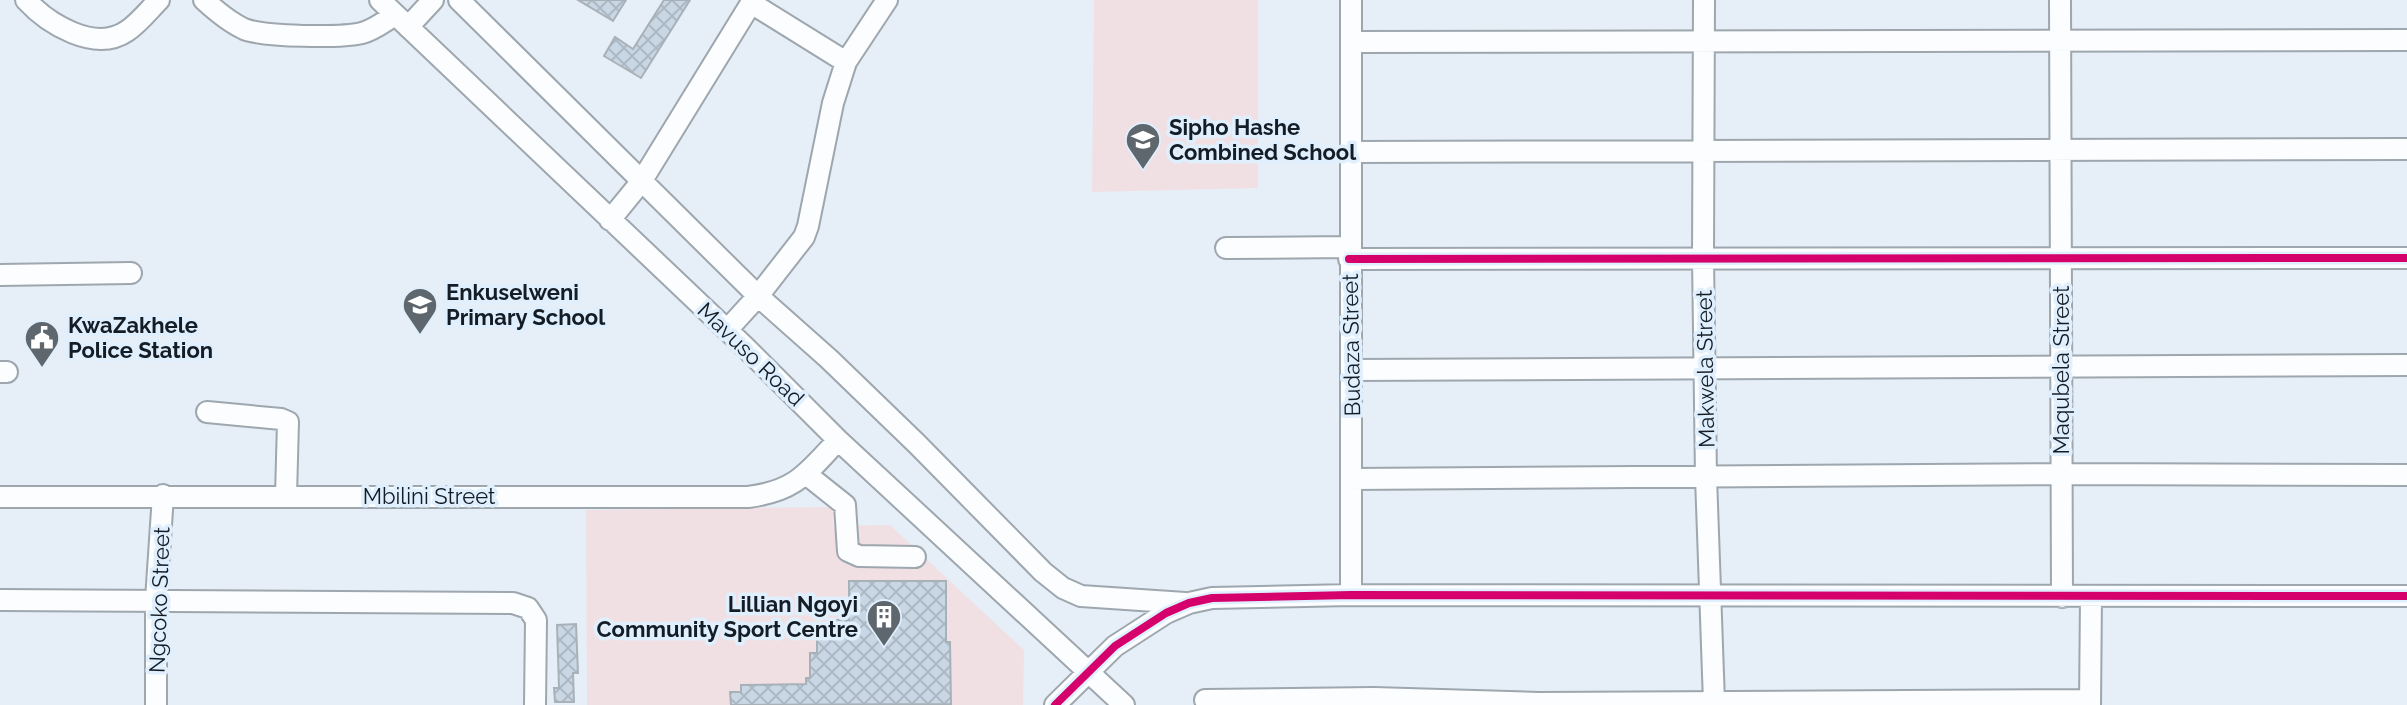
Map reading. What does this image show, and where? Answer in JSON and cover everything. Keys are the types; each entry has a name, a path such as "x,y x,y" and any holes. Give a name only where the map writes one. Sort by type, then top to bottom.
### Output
{"street":[{"path":"26,0 51,22 101,39 127,31 159,0"},
{"path":"204,0 217,12 247,30 341,37 402,21 433,0"},
{"name":"Mavuso Road","path":"380,0 727,330 838,440 1124,705"},
{"path":"459,0 641,182 758,296 829,359 1043,572 1063,588 1081,596 1189,603"},
{"path":"727,330 799,244 808,226 833,103 846,62 887,0"},
{"name":"Budaza Street","path":"1351,0 1351,595"},
{"name":"Makwela Street","path":"1704,0 1706,477 1714,702"},
{"name":"Maqubela Street","path":"2060,0 2062,597"},
{"path":"610,220 641,182 752,1 846,62"},
{"path":"1351,42 2407,40"},
{"path":"1351,152 2407,149"},
{"path":"1226,248 1349,253 1703,258 2407,258"},
{"path":"0,275 131,273"},
{"path":"1352,370 2407,365"},
{"path":"207,412 288,422 286,495"},
{"name":"Mbilini Street","path":"0,497 748,497 786,489 806,474 838,440"},
{"path":"806,474 845,505 848,551 859,556 915,557"},
{"path":"1352,479 2407,475"},
{"name":"Ngcoko Street","path":"156,705 156,600 163,495"},
{"path":"1055,705 1115,646 1139,629 1189,603 1212,598 1351,595 2407,596"},
{"path":"1205,700 1539,704 2090,703 2091,597"},
{"path":"0,600 513,603 528,608 536,620 535,705"}],"shaded area":[{"path":"1094,0 1258,0 1258,188 1092,192"},
{"path":"833,507 833,526 890,525 1024,650 1023,705 587,705 586,510"}],"building":[{"path":"578,0 626,0 613,21"},
{"path":"664,0 690,0 641,78 604,56 615,37 633,49"},
{"name":"Lillian Ngoyi Community Sport Centre","path":"849,581 946,581 946,642 950,642 951,704 731,705 730,692 741,692 741,685 806,684 806,678 810,678 810,653 817,653 817,632 834,632 834,620 849,620"},
{"path":"576,624 578,673 573,673 574,702 555,702 554,688 559,688 557,625"}],"cycle path":[{"path":"1349,259 2407,258"},
{"path":"1055,705 1115,646 1166,613 1212,598 1351,595 2407,596"}],"place":[{"name":"Sipho Hashe Combined School","path":"1143,171"},
{"name":"Enkuselweni Primary School","path":"420,336"},
{"name":"KwaZakhele Police Station","path":"42,369"},
{"name":"Lillian Ngoyi Community Sport Centre","path":"884,648"}]}
